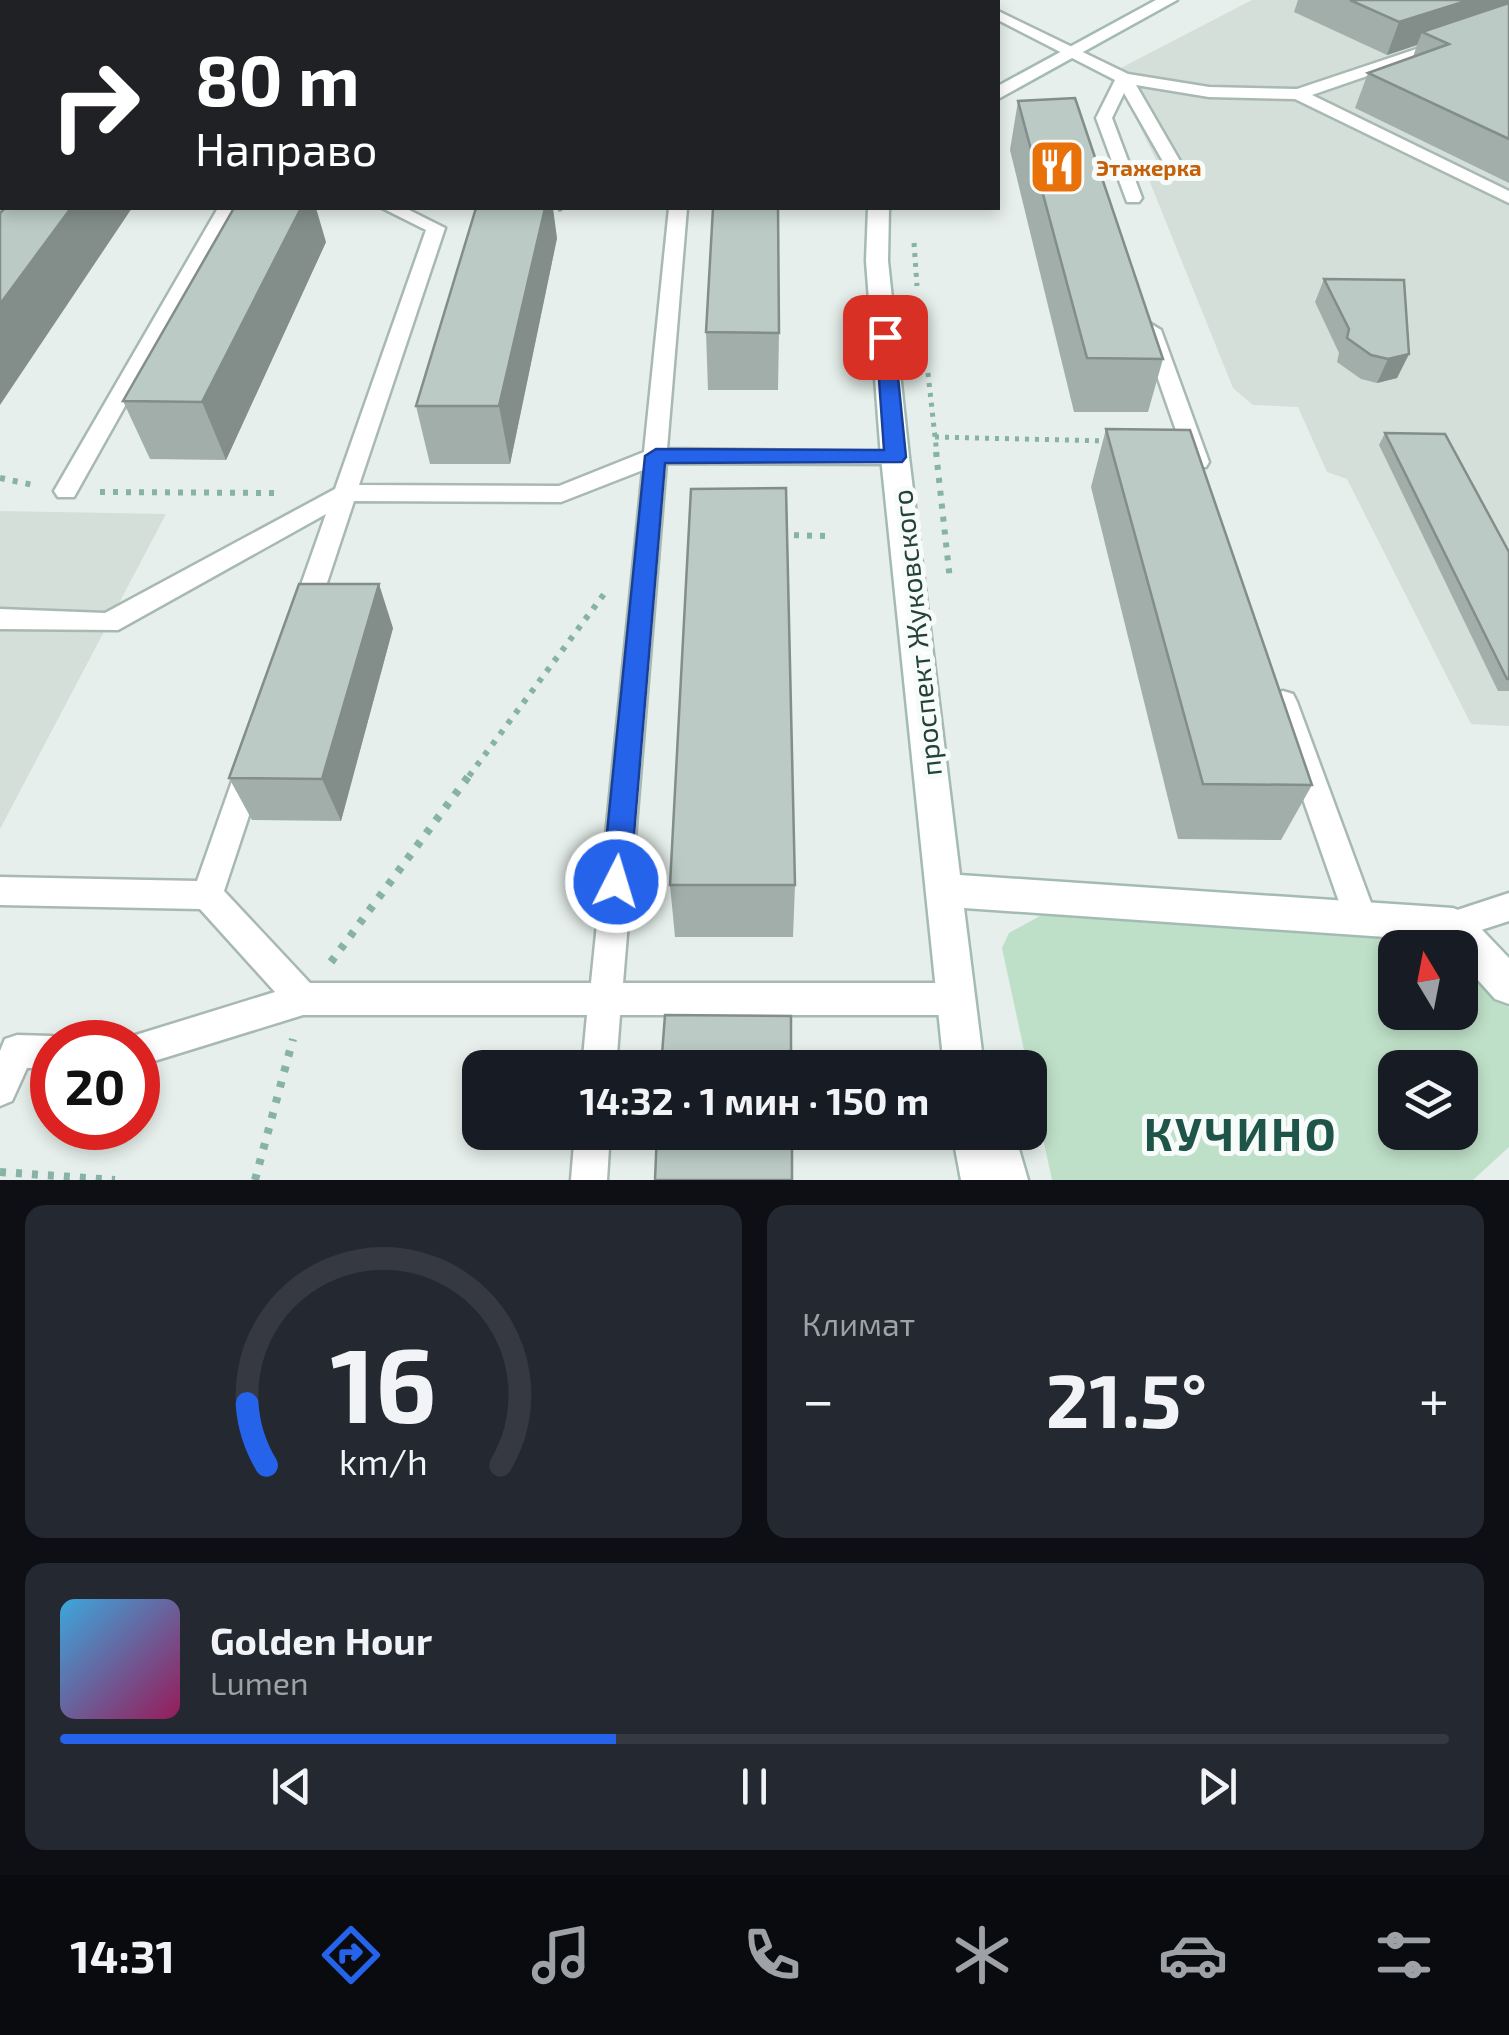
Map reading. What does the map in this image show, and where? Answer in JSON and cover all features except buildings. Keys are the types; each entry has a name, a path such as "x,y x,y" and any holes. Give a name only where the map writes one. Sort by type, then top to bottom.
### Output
{"main road":[{"path":"1000,92 1168,0"},
{"name":"проспект Жуковского","path":"878,210 877,262 895,457 962,1050"},
{"path":"945,890 1453,925 1509,986"},
{"name":"проспект Жуковского","path":"956,999 970,1050"},
{"path":"971,1150 972,1180"},
{"path":"976,1150 983,1180"},
{"path":"998,1150 1006,1180"}],"lane":[{"path":"1000,16 1124,78 1209,92 1298,94 1509,22"},
{"path":"1124,78 1176,168"},
{"path":"1124,78 1104,118 1134,198"},
{"path":"1298,94 1509,198"},
{"path":"66,491 225,210"},
{"path":"295,639 436,228 395,210"},
{"path":"601,1050 678,210"},
{"path":"1140,299 1204,480"},
{"path":"0,619 109,623 346,493 561,494 656,456 895,457"},
{"path":"1276,681 1361,919"},
{"path":"206,895 257,749"},
{"path":"0,890 206,895 304,999"},
{"path":"1453,925 1509,907"},
{"path":"160,1043 304,999 956,999"},
{"path":"0,1089 17,1051 30,1051"},
{"path":"589,1180 592,1150"}],"path":[{"path":"547,211 553,210"},
{"path":"914,239 917,296"},
{"path":"919,310 923,336"},
{"path":"935,437 1112,441"},
{"path":"0,478 66,491 346,493"},
{"path":"255,1180 304,999 648,534"},
{"path":"775,535 830,536"},
{"path":"0,1172 114,1180"}],"shaded area":[{"path":"1252,0 1509,0 1509,726 1471,724 1347,479 1327,472 1298,407 1253,405 1233,388 1149,180 1162,172 1113,72"},
{"path":"0,511 166,514 0,829"}],"green space":[{"path":"1056,907 1378,934 1378,1030 1478,1030 1478,969 1494,979 1509,1008 1509,1147 1473,1180 1052,1180 1046,1150 1047,1050 1024,1050 1002,948 1009,933"}],"place":[{"name":"Этажерка","path":"1057,167"}],"district":[{"name":"КУЧИНО","path":"1241,1133"}],"route":[{"path":"616,882 656,456 895,457 885,337"}]}
